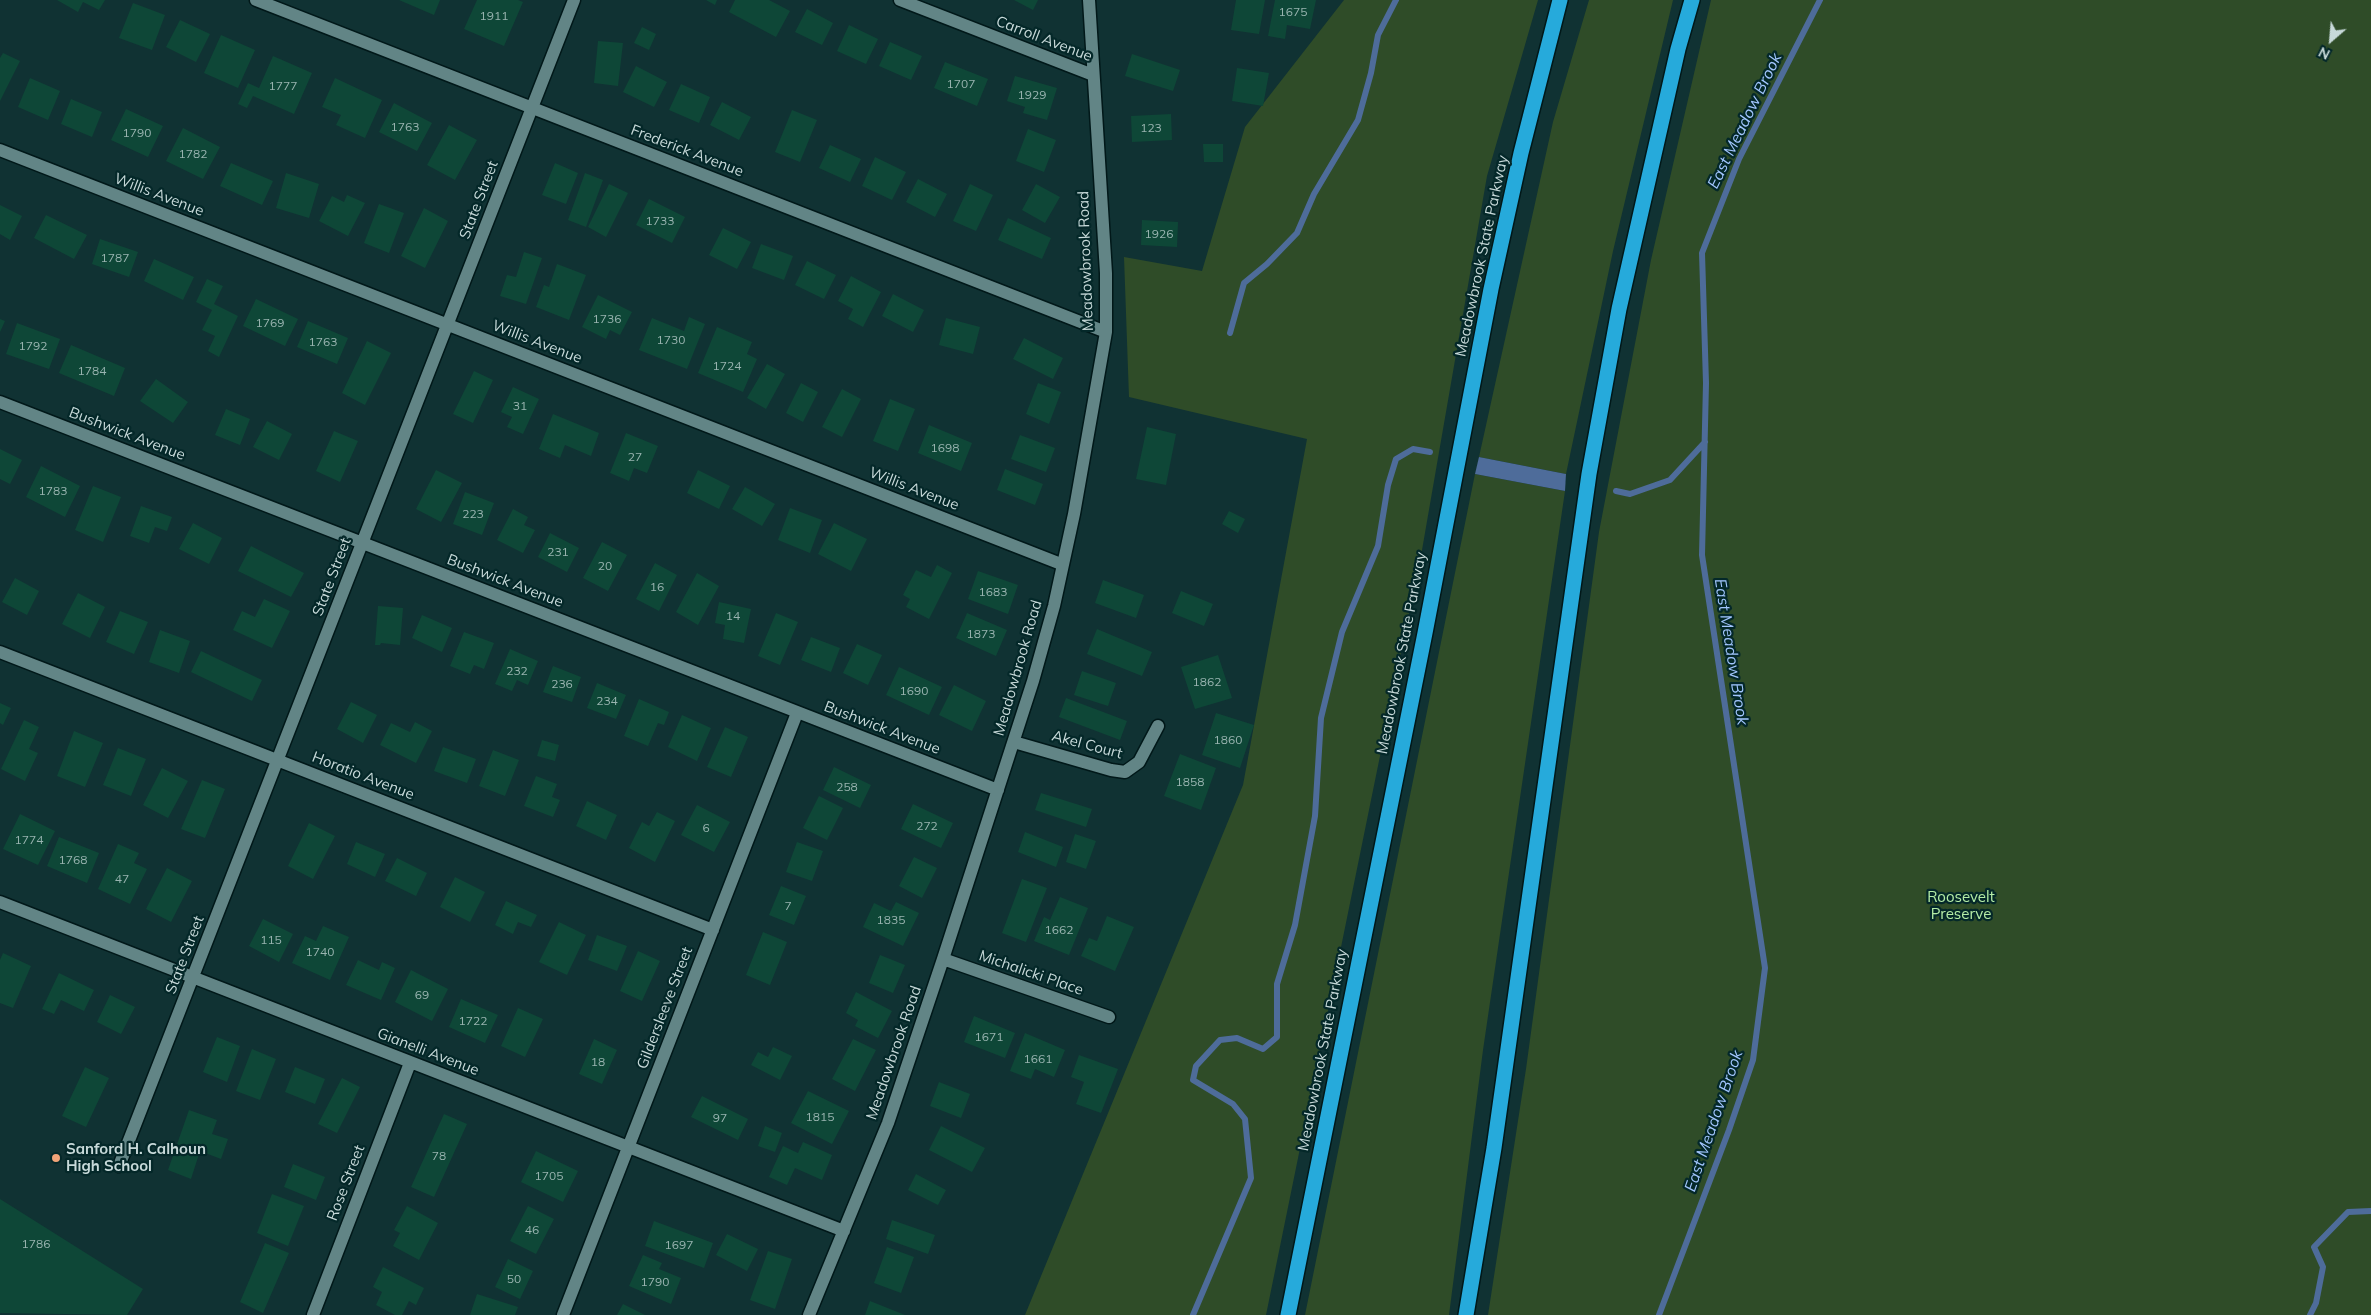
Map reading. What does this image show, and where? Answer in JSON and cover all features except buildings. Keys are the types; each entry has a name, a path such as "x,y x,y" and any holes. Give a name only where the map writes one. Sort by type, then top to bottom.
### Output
{"highway":[{"name":"Meadowbrook State Parkway","path":"1288,1315 1423,643 1491,289 1521,153 1560,0"},
{"path":"1466,1315 1496,1128 1589,474 1619,308 1673,68 1692,0"}],"street":[{"name":"Frederick Avenue","path":"256,0 1106,332"},
{"name":"State Street","path":"119,1166 574,0"},
{"name":"Carroll Avenue","path":"900,0 1093,75"},
{"name":"Meadowbrook Road","path":"809,1315 888,1124 943,959 1014,742 1048,624 1074,514 1106,332 1106,273 1089,0"},
{"name":"Willis Avenue","path":"0,150 1061,564"},
{"name":"Bushwick Avenue","path":"0,402 998,790"},
{"name":"Horatio Avenue","path":"0,652 713,930"},
{"name":"Gildersleeve Street","path":"563,1315 798,713"},
{"name":"Akel Court","path":"1014,742 1111,770 1125,772 1139,762 1158,726"},
{"name":"Gianelli Avenue","path":"0,902 844,1231"},
{"name":"Michalicki Place","path":"943,959 1110,1017"},
{"name":"Rose Street","path":"313,1315 410,1063"}],"green space":[{"path":"1344,0 1538,0 1487,176 1422,550 1266,1315 1025,1315 1243,785 1307,439 1129,397 1124,257 1202,271 1245,127"},
{"path":"1589,0 1673,0 1613,251 1566,474 1479,457 1553,122"},
{"name":"Roosevelt Preserve","path":"1711,0 2371,0 2371,1315 1488,1315 1526,1069 1599,532 1651,260"},
{"path":"1475,474 1565,491 1483,1050 1449,1315 1305,1315"}],"water":[{"path":"1479,457 1566,474 1565,491 1475,474"}],"waterway":[{"path":"1230,333 1244,283 1267,264 1297,233 1314,194 1358,120 1371,73 1378,35 1396,0"},
{"name":"East Meadow Brook","path":"1659,1315 1729,1130 1753,1060 1765,968 1702,555 1706,383 1702,253 1739,159 1820,0"},
{"path":"1616,491 1630,494 1670,480 1705,442"},
{"path":"1193,1315 1251,1178 1245,1119 1233,1104 1193,1080 1196,1066 1220,1040 1237,1038 1263,1049 1277,1037 1277,984 1295,925 1315,816 1321,718 1342,632 1378,546 1388,485 1396,459 1413,449 1430,452"},
{"path":"2310,1315 2316,1303 2323,1267 2314,1247 2348,1212 2371,1211"}],"place":[{"name":"Sanford H. Calhoun High School","path":"56,1158"}]}
